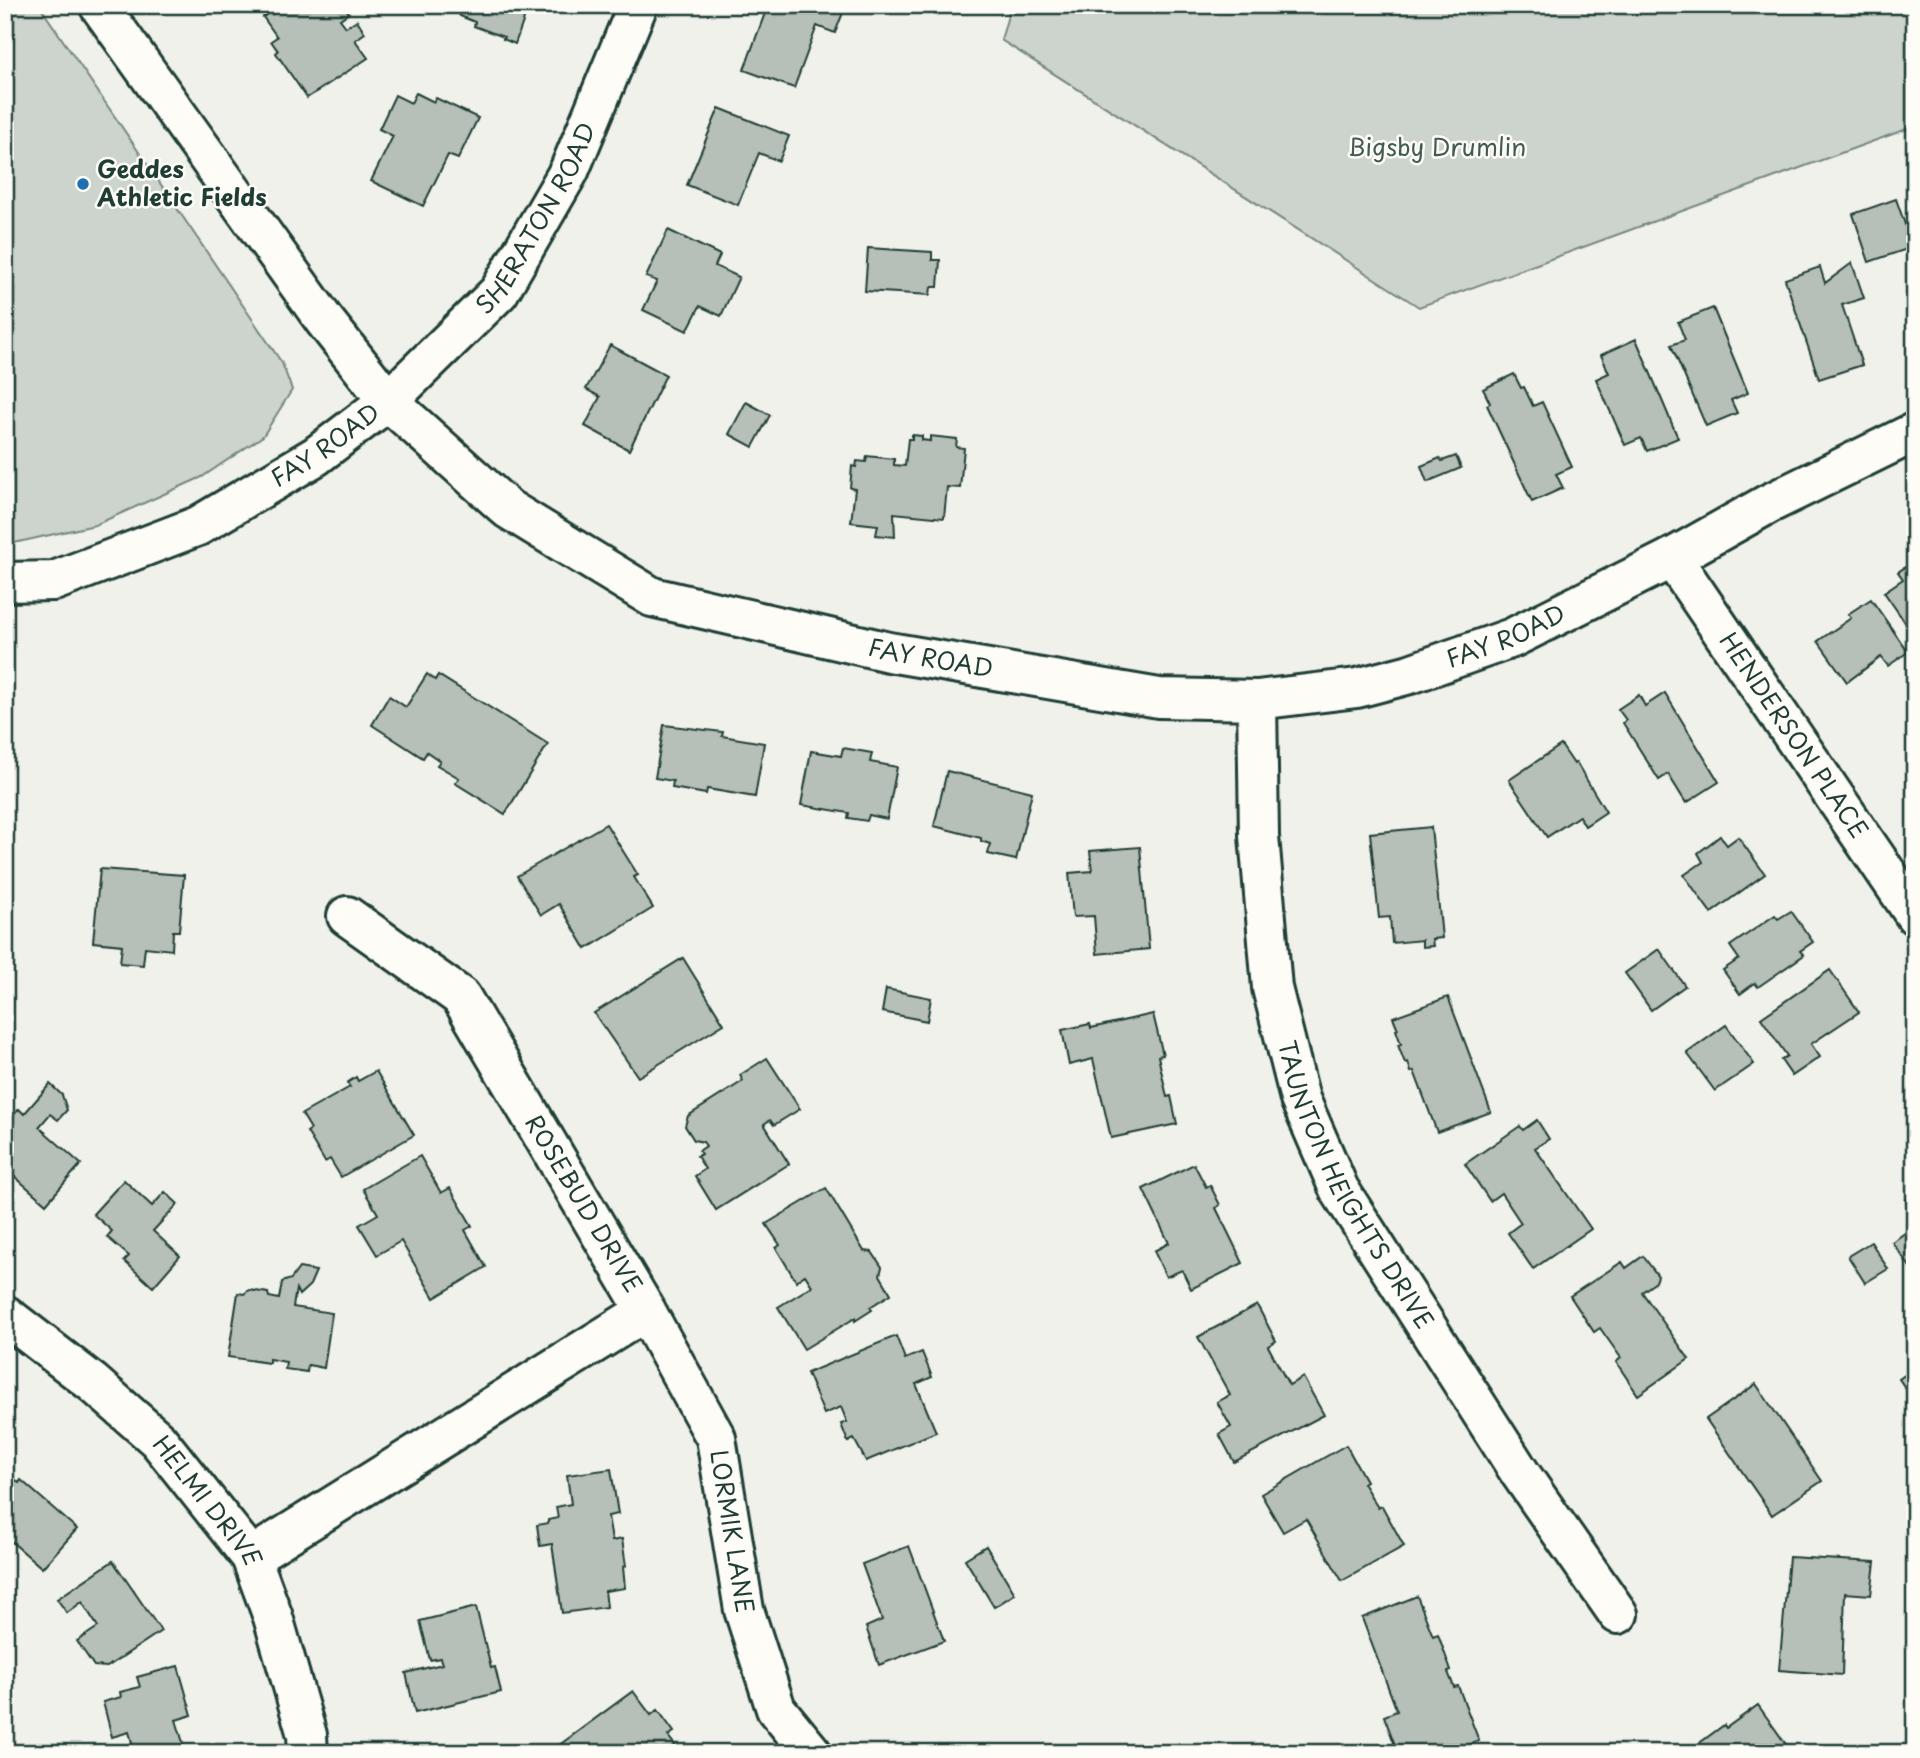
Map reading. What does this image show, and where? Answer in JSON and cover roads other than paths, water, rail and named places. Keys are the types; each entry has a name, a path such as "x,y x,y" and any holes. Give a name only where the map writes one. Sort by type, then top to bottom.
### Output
{"street":[{"path":"99,5 324,320 388,401"},
{"name":"SHERATON ROAD","path":"388,401 499,292 569,171 638,5"},
{"name":"FAY ROAD","path":"5,582 54,581 198,526 316,456 388,401 508,509 652,597 888,652 1159,698 1257,700 1357,688 1410,674 1512,638 1672,558 1768,504 1915,432"},
{"name":"HENDERSON PLACE","path":"1672,558 1915,915"},
{"name":"TAUNTON HEIGHTS DRIVE","path":"1257,700 1259,836 1272,988 1300,1099 1339,1189 1520,1473 1618,1614"},
{"name":"ROSEBUD DRIVE","path":"251,1557 646,1311 461,997 347,916"},
{"name":"LORMIK LANE","path":"646,1311 716,1438 744,1610 776,1709 812,1753"},
{"name":"HELMI DRIVE","path":"5,1315 93,1383 158,1440 251,1557 281,1643 307,1735 308,1753"}],"place":[{"name":"Geddes Athletic Fields","path":"83,184"}],"park label":[{"name":"Bigsby Drumlin","path":"1437,148"}]}
